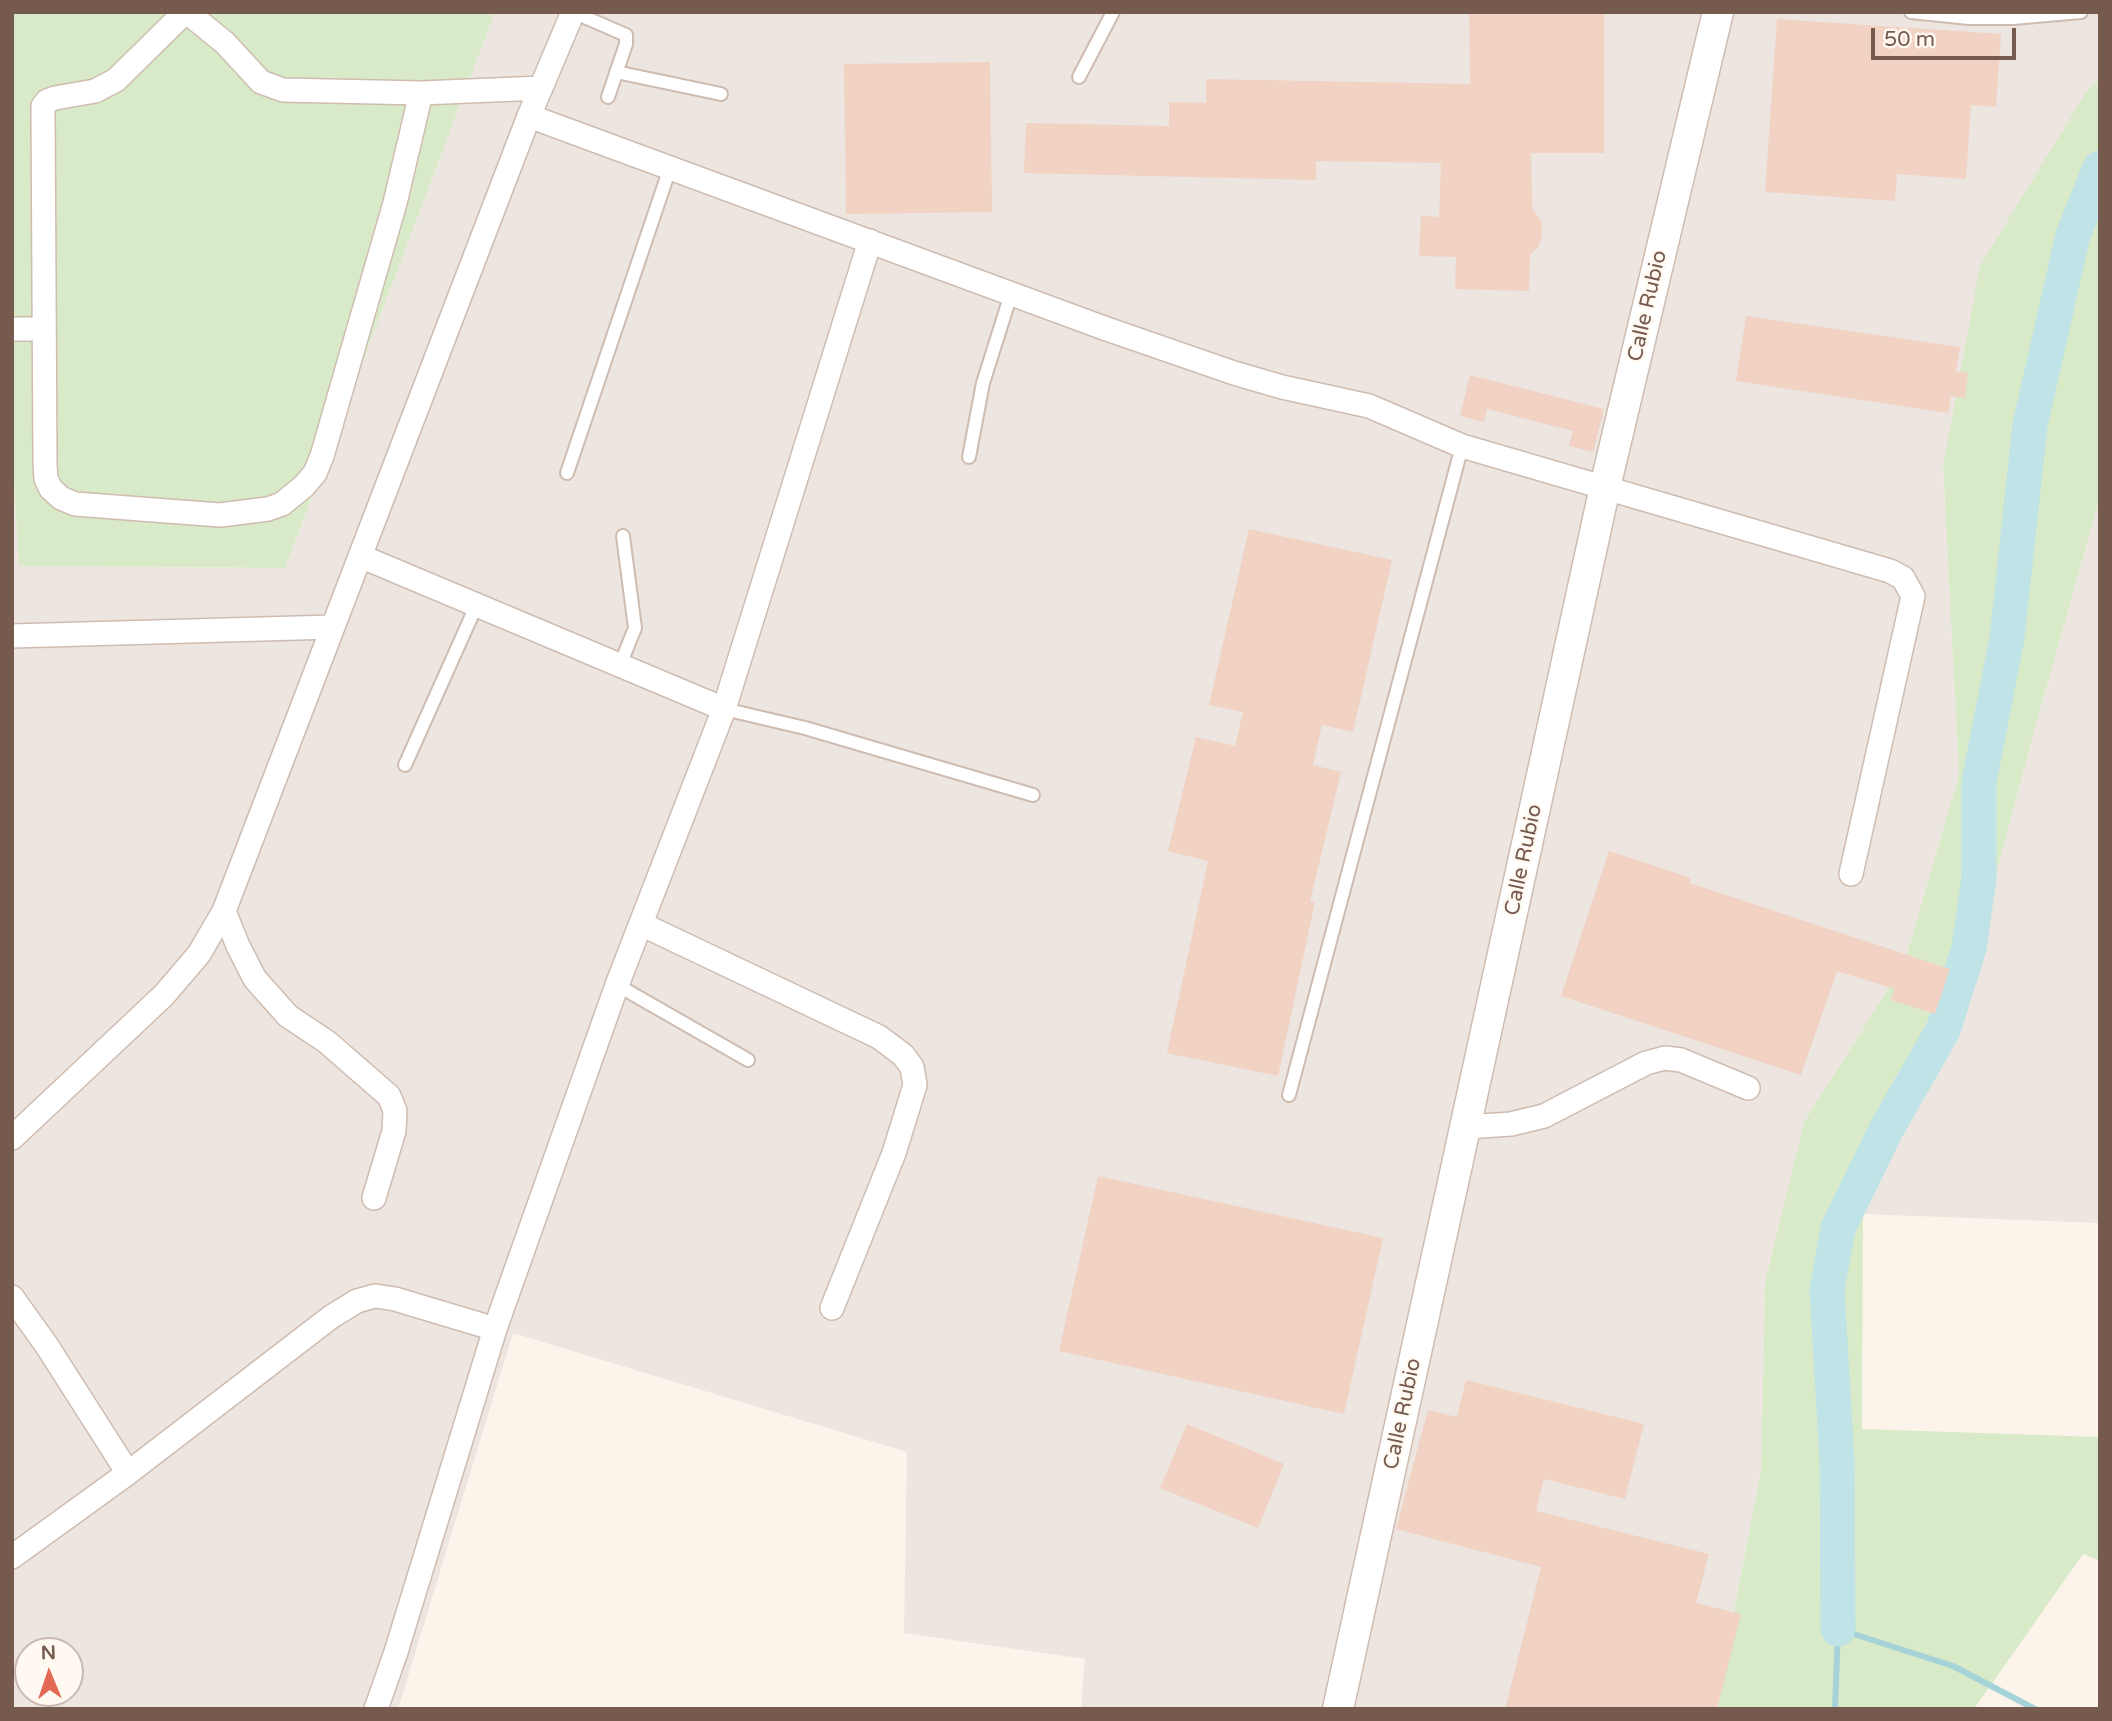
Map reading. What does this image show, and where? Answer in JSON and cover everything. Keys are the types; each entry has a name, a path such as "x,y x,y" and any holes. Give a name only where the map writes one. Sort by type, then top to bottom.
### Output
{"street":[{"path":"421,93 395,203 322,457 304,486 282,504 268,509 220,515 75,504 61,498 51,489 46,479 44,464 43,106 47,101 94,91 116,80 186,12 225,43 261,82 271,87 302,91 421,93 541,88"},
{"path":"12,1138 164,995 199,954 223,911 529,116 573,12"},
{"name":"Calle Rubio","path":"1338,1709 1605,487 1718,12"},
{"path":"529,116 1011,294 1234,373 1282,387 1369,406 1462,446 1903,578 1913,596 1851,874"},
{"path":"376,1709 495,1329 617,985 724,709 870,241"},
{"path":"12,328 44,329"},
{"path":"360,556 724,709"},
{"path":"12,636 333,627"},
{"path":"223,911 255,979 288,1016 327,1042 389,1096 395,1111 394,1131 374,1198"},
{"path":"641,924 879,1037 904,1055 912,1067 915,1086 894,1153 832,1308"},
{"path":"1465,1128 1511,1124 1544,1116 1646,1063 1665,1058 1681,1060 1748,1088"},
{"path":"12,1557 128,1473 331,1317 357,1301 375,1296 395,1299 495,1329"},
{"path":"12,1297 47,1346 128,1473"}],"lane":[{"path":"573,12 626,35 626,44 608,97"},
{"path":"1079,77 1113,12"},
{"path":"1911,12 1969,18 2013,18 2081,12"},
{"path":"616,72 721,94"},
{"path":"567,473 670,168"},
{"path":"969,457 983,383 1011,294"},
{"path":"1289,1095 1462,446"},
{"path":"620,665 635,628 623,536"},
{"path":"405,765 477,604"},
{"path":"724,709 805,728 1032,795"},
{"path":"617,985 748,1060"}],"shaded area":[{"path":"495,12 2100,12 2100,80 2090,86 1943,466 1959,775 1904,964 1804,1122 1765,1283 1761,1471 1719,1688 1712,1709 1081,1709 1085,1659 904,1633 907,1452 513,1333 398,1709 12,1709 12,453 19,566 285,568"},
{"path":"2100,497 2100,1223 1863,1214 1961,1006"}],"green space":[{"path":"12,12 495,12 285,568 19,566 12,453"},
{"path":"2100,80 2100,497 1961,1006 1863,1214 1862,1429 2100,1437 2100,1561 2083,1554 1974,1709 1712,1709 1719,1688 1761,1471 1765,1283 1804,1122 1904,964 1959,775 1943,466 1980,266 2090,86"}],"building":[{"path":"1469,12 1604,12 1604,153 1531,153 1532,208 1541,221 1542,234 1539,246 1530,255 1529,291 1455,289 1456,257 1419,256 1421,216 1439,217 1441,163 1316,161 1316,180 1024,173 1026,123 1169,126 1169,102 1206,103 1206,79 1470,84"},
{"path":"1777,19 2001,34 1996,107 1971,105 1966,179 1897,174 1895,201 1765,192"},
{"path":"990,62 992,212 846,214 844,64"},
{"path":"1746,316 1960,347 1956,371 1968,373 1965,398 1951,396 1948,413 1736,381"},
{"path":"1470,375 1604,409 1593,452 1569,446 1573,431 1487,409 1484,422 1460,416"},
{"path":"1249,529 1392,560 1353,732 1322,725 1313,765 1341,772 1310,901 1315,902 1278,1076 1167,1053 1208,861 1168,851 1196,737 1235,746 1243,712 1209,705"},
{"path":"1609,851 1691,878 1690,883 1950,969 1935,1014 1891,1000 1895,989 1837,971 1801,1075 1561,996"},
{"path":"1098,1176 1383,1238 1344,1414 1059,1351"},
{"path":"1466,1380 1644,1424 1625,1499 1544,1479 1536,1511 1709,1554 1696,1603 1741,1614 1717,1709 1505,1709 1541,1567 1396,1529 1428,1410 1457,1417"},
{"path":"1187,1424 1284,1464 1258,1528 1160,1488"}],"waterway":[{"path":"1838,1629 1837,1462 1827,1289 1838,1228 1887,1128 1943,1030 1969,948 1979,878 1979,782 2007,638 2030,425 2073,235 2100,168"},
{"path":"1835,1709 1838,1629 1953,1666 2035,1709"}]}
